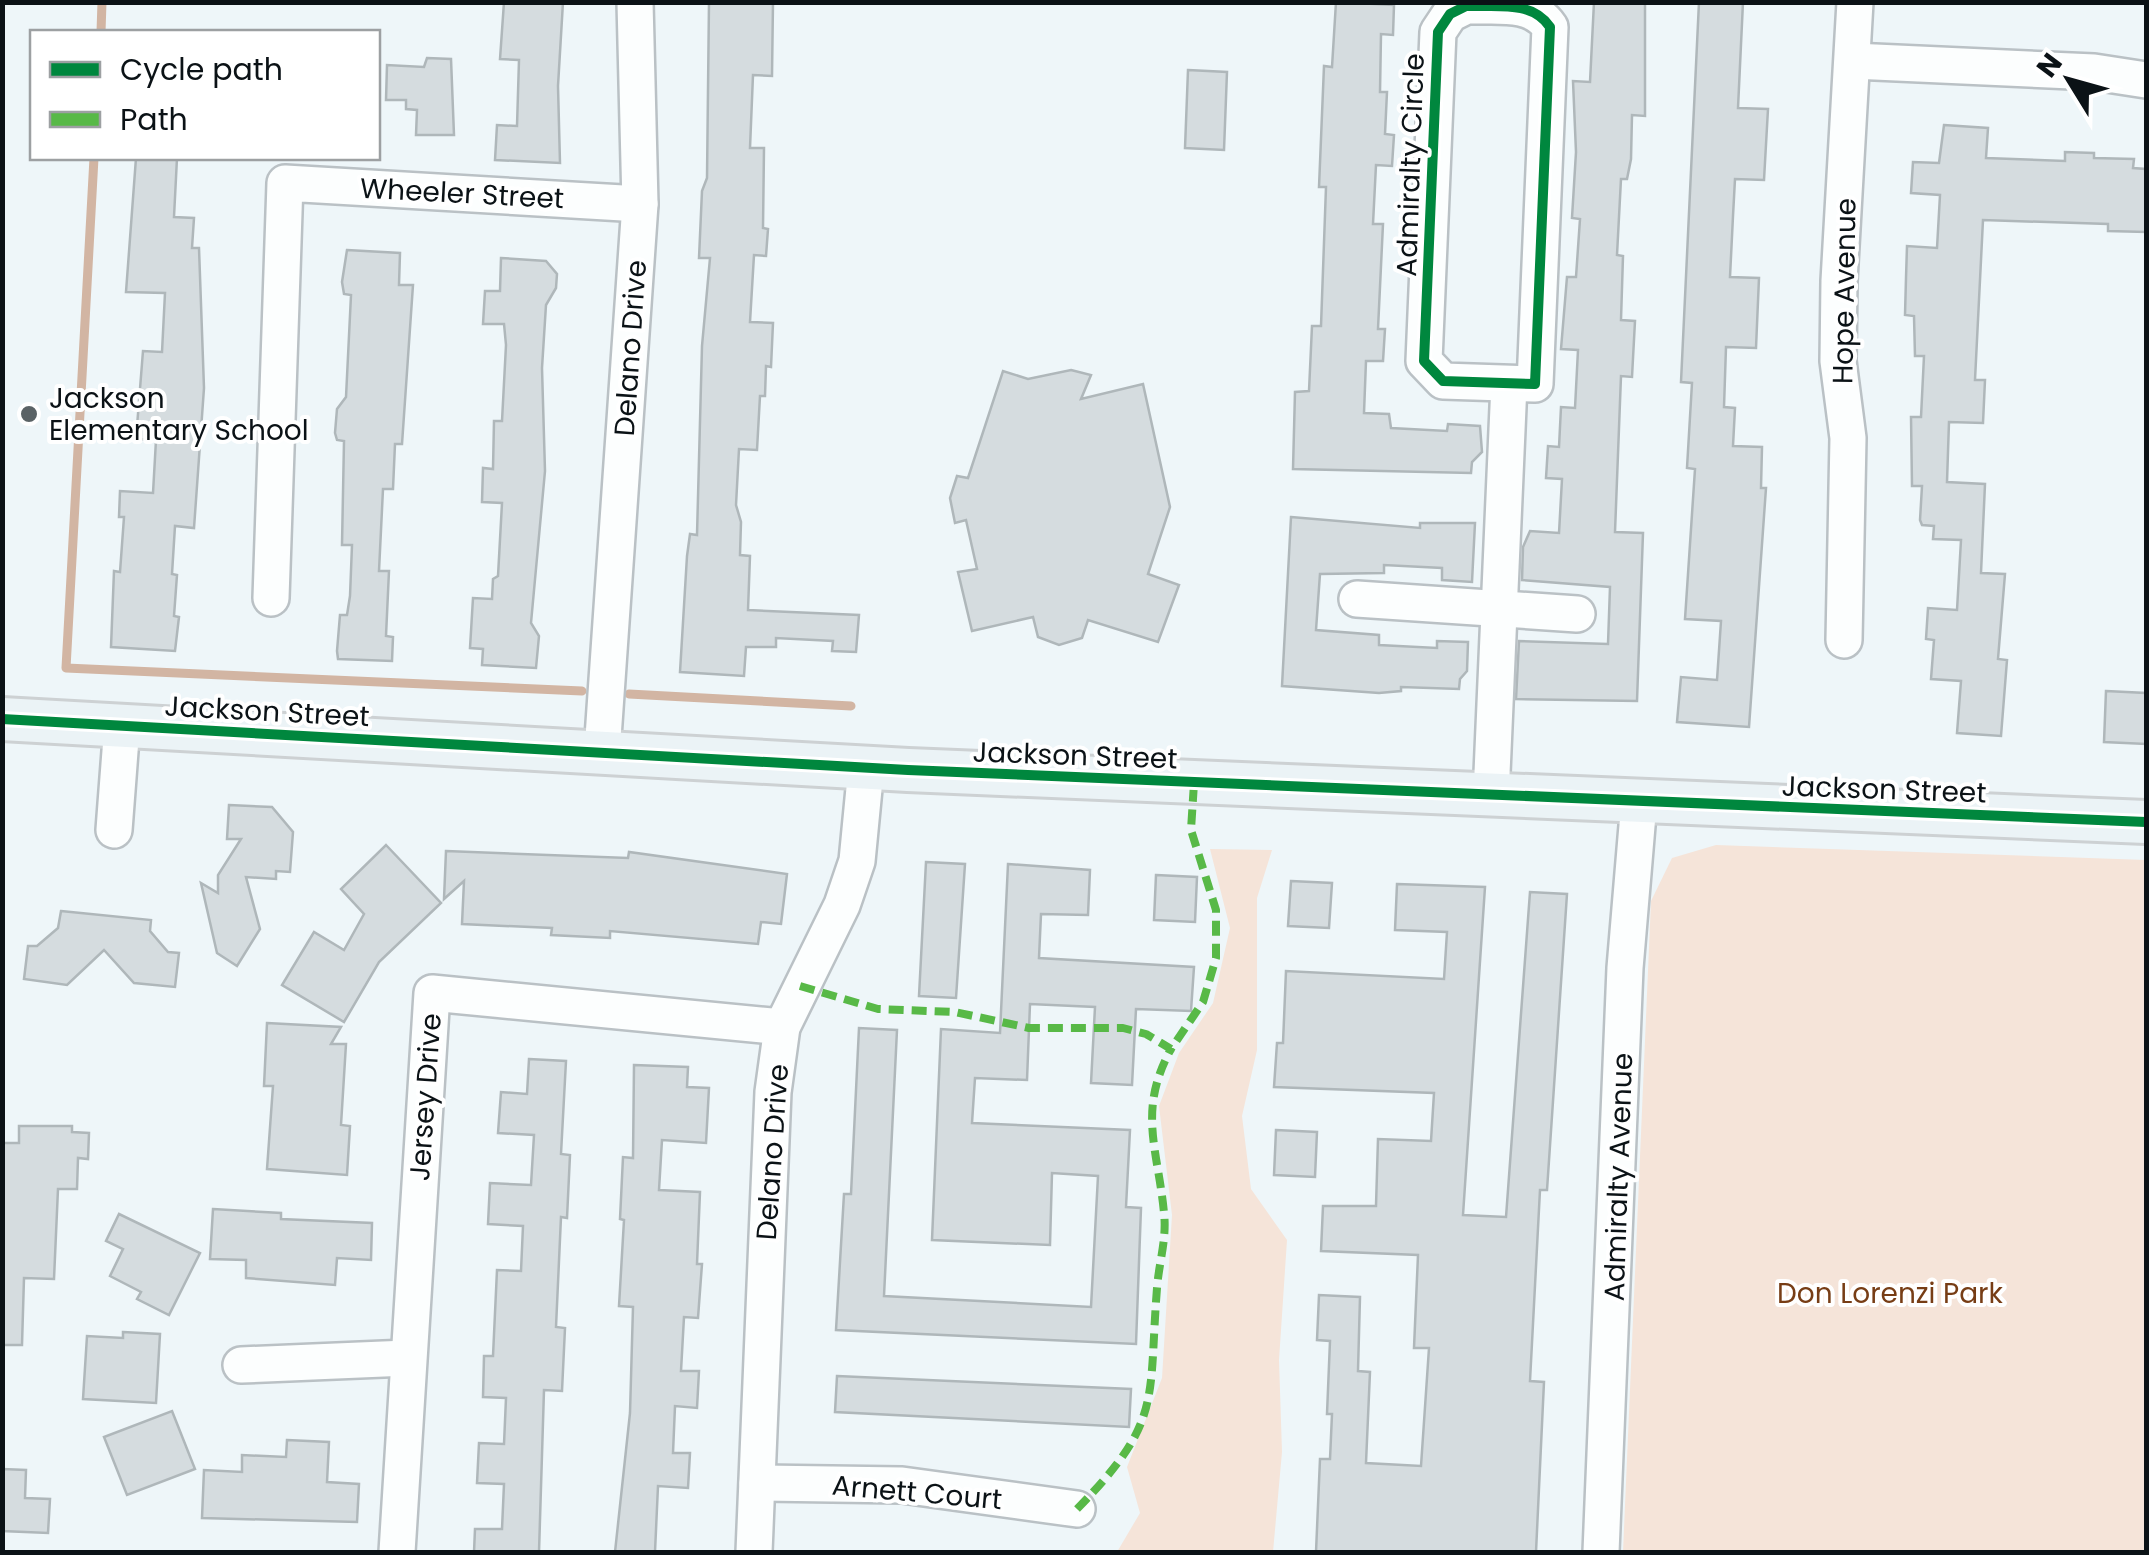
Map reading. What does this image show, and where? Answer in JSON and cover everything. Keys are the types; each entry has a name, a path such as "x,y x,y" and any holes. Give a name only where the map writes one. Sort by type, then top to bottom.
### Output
{"main road":[{"name":"Jackson Street","path":"2,718 866,768 2146,822"}],"street":[{"name":"Delano Drive","path":"602,752 640,204 635,2"},
{"name":"Hope Avenue","path":"1844,640 1848,438 1838,361 1839,281 1855,2"},
{"name":"Admiralty Circle","path":"1466,6 1524,8 1542,15 1550,27 1535,384 1509,384 1443,381 1424,361 1438,32 1450,14 1466,6"},
{"path":"1853,60 2094,72 2146,80"},
{"name":"Wheeler Street","path":"271,598 285,182 640,204"},
{"path":"1491,796 1509,384"},
{"path":"1357,600 1578,614"},
{"path":"114,830 122,725"},
{"name":"Delano Drive","path":"754,1552 772,1092 782,1027 842,906 858,861 866,768"},
{"name":"Admiralty Avenue","path":"1601,1552 1626,968 1639,802"},
{"name":"Jersey Drive","path":"397,1552 406,1358 432,994 782,1027"},
{"path":"241,1365 406,1358"},
{"name":"Arnett Court","path":"757,1482 902,1485 1077,1509"}],"green space":[{"name":"Don Lorenzi Park","path":"1716,845 2146,860 2146,1552 1623,1552 1651,901 1672,858"},
{"path":"1210,849 1272,850 1257,898 1257,1050 1242,1116 1251,1189 1287,1240 1279,1360 1282,1452 1273,1552 1117,1552 1140,1513 1127,1467 1162,1378 1172,1215 1159,1106 1179,1053 1213,1003 1230,928"}],"building":[{"path":"504,2 563,2 558,86 560,163 495,160 497,125 517,126 519,60 500,59"},
{"path":"709,2 773,2 772,76 753,75 750,148 764,148 763,228 768,229 766,256 754,255 750,322 773,323 771,367 766,366 765,396 760,396 757,450 739,449 736,505 741,522 740,555 750,556 748,610 859,615 856,652 832,651 833,641 776,638 776,647 746,647 744,676 680,672 687,556 690,534 697,535 702,346 710,258 699,258 702,191 707,178"},
{"path":"1336,2 1394,5 1393,35 1381,34 1380,92 1387,92 1385,134 1394,135 1392,166 1376,165 1373,224 1383,224 1378,329 1385,329 1383,361 1366,361 1364,413 1389,414 1391,428 1447,431 1448,424 1480,426 1482,452 1472,462 1471,473 1293,469 1295,392 1309,391 1312,326 1321,326 1326,187 1319,187 1324,66 1332,67"},
{"path":"1594,2 1645,2 1645,116 1632,115 1631,159 1627,179 1621,179 1617,255 1623,256 1621,320 1635,321 1632,377 1621,376 1615,532 1643,533 1637,701 1516,699 1519,641 1608,644 1610,587 1522,580 1523,547 1530,531 1559,533 1562,479 1546,478 1548,446 1559,447 1561,407 1575,408 1578,350 1561,349 1567,277 1576,277 1580,219 1572,218 1576,152 1573,81 1590,82"},
{"path":"1699,2 1743,2 1738,108 1768,109 1764,180 1735,179 1733,216 1730,277 1759,278 1756,348 1726,347 1724,407 1735,408 1733,446 1762,447 1761,488 1766,488 1749,727 1677,722 1681,677 1717,680 1721,621 1685,619 1695,469 1687,468 1692,383 1681,382"},
{"path":"427,58 451,59 454,135 416,135 417,110 406,109 406,100 386,100 387,65 424,67"},
{"path":"1188,70 1227,72 1224,150 1185,148"},
{"path":"1944,125 1988,128 1986,158 2065,161 2065,152 2094,153 2094,158 2134,159 2133,168 2146,169 2146,232 2108,231 2108,224 1983,220 1975,380 1985,380 1983,423 1949,422 1947,482 1985,484 1981,573 2005,574 1998,659 2007,660 2001,736 1957,733 1961,681 1931,679 1934,640 1926,639 1928,608 1957,610 1961,540 1933,539 1934,526 1922,525 1920,520 1922,486 1912,486 1911,417 1921,417 1924,356 1915,356 1914,316 1905,315 1907,246 1937,248 1940,195 1911,193 1913,162 1939,163"},
{"path":"136,160 177,160 174,217 194,218 192,248 199,248 204,388 194,528 175,526 172,574 177,575 174,616 179,617 175,651 111,647 114,571 120,572 124,517 119,517 120,491 153,493 156,440 136,439 143,351 162,352 165,293 126,292"},
{"path":"347,250 400,253 399,285 413,285 402,444 395,444 393,489 383,489 379,571 389,571 386,636 393,637 392,661 338,659 337,651 340,615 347,615 350,596 352,545 342,545 344,441 337,440 335,433 337,409 346,397 351,295 344,294 342,282"},
{"path":"501,258 546,261 557,274 556,288 546,305 542,368 545,471 531,623 539,636 536,668 482,665 483,649 470,648 473,598 492,599 493,579 498,576 502,503 482,502 483,468 493,469 494,421 502,421 506,345 504,324 483,324 485,291 500,291"},
{"path":"1071,370 1091,375 1081,399 1143,384 1170,507 1148,574 1179,585 1158,642 1088,620 1082,638 1059,645 1038,637 1033,617 972,631 958,572 977,569 966,520 955,523 950,498 957,476 968,478 1003,371 1028,379"},
{"path":"1291,517 1420,528 1420,523 1475,523 1472,582 1442,580 1442,568 1384,565 1384,573 1320,574 1316,630 1379,635 1379,645 1437,648 1437,641 1468,642 1467,671 1460,679 1459,689 1401,687 1401,691 1379,693 1282,686"},
{"path":"2106,691 2146,693 2146,744 2104,742"},
{"path":"229,805 272,807 293,832 290,872 276,871 276,879 246,877 260,929 237,966 217,953 201,883 218,893 218,875 241,839 227,839"},
{"path":"386,845 441,903 379,962 344,1022 282,985 314,932 344,950 364,914 341,889"},
{"path":"446,851 628,858 629,852 787,874 781,924 761,922 758,944 610,931 610,938 551,935 552,928 462,924 464,881 444,899"},
{"path":"926,862 965,864 956,998 919,996"},
{"path":"1008,864 1090,870 1088,915 1041,914 1039,958 1194,967 1191,1011 1136,1009 1132,1085 1091,1083 1095,1007 1030,1004 1027,1080 975,1078 972,1123 1130,1130 1126,1207 1141,1208 1136,1344 836,1330 844,1194 851,1194 859,1028 897,1030 884,1296 1091,1307 1098,1176 1052,1173 1050,1245 932,1240 941,1029 1000,1033"},
{"path":"1156,875 1197,877 1195,922 1154,920"},
{"path":"1291,881 1332,883 1329,928 1288,926"},
{"path":"1397,884 1485,887 1463,1215 1506,1217 1530,892 1567,894 1547,1190 1540,1190 1530,1381 1544,1382 1536,1552 1316,1552 1320,1459 1330,1459 1332,1414 1327,1414 1330,1341 1317,1340 1319,1295 1360,1297 1358,1371 1370,1372 1366,1463 1421,1466 1429,1348 1414,1348 1418,1255 1321,1251 1323,1206 1376,1206 1378,1139 1431,1141 1434,1093 1274,1087 1277,1043 1283,1043 1286,971 1444,979 1447,932 1395,930"},
{"path":"61,911 151,920 150,931 168,952 179,953 175,987 134,983 104,950 67,985 24,979 28,946 37,946 58,928"},
{"path":"267,1023 341,1027 331,1044 346,1044 341,1125 350,1126 347,1175 267,1169 273,1086 264,1086"},
{"path":"529,1059 566,1061 561,1154 570,1155 567,1218 561,1217 556,1327 565,1328 562,1391 544,1390 539,1552 474,1552 475,1529 502,1529 504,1484 477,1483 479,1443 504,1444 506,1398 483,1397 484,1356 493,1356 497,1270 521,1271 523,1226 488,1224 490,1183 531,1185 534,1135 498,1133 501,1092 527,1094"},
{"path":"634,1065 688,1067 687,1087 709,1088 706,1143 662,1140 659,1190 700,1192 697,1264 702,1264 698,1318 684,1317 681,1371 699,1371 697,1408 675,1406 673,1453 690,1453 688,1488 658,1486 655,1552 615,1552 630,1413 633,1307 619,1306 624,1220 620,1219 623,1157 633,1158"},
{"path":"19,1126 72,1126 72,1132 89,1133 88,1159 78,1158 77,1189 58,1189 54,1279 24,1278 22,1345 2,1345 2,1143 19,1143"},
{"path":"1276,1130 1317,1132 1315,1177 1274,1175"},
{"path":"213,1209 281,1213 281,1219 372,1223 371,1260 337,1258 335,1285 246,1278 246,1260 210,1259"},
{"path":"119,1214 200,1253 169,1315 137,1299 141,1292 110,1276 123,1249 106,1241"},
{"path":"123,1332 160,1334 156,1403 83,1399 87,1336 123,1338"},
{"path":"837,1376 1131,1389 1129,1427 835,1412"},
{"path":"172,1411 195,1469 127,1495 104,1437"},
{"path":"287,1440 329,1442 327,1482 359,1484 357,1522 202,1518 204,1470 242,1472 242,1455 286,1457"},
{"path":"2,1469 26,1470 25,1498 50,1499 48,1533 2,1531"}],"waterway":[{"path":"101,30 102,2"},
{"path":"94,160 66,668 582,691"},
{"path":"629,694 851,706"}],"marked path":[{"path":"800,986 878,1009 955,1012 1029,1028 1123,1028 1146,1034 1171,1049 1203,1002 1216,958 1216,910 1191,830 1194,783"},
{"path":"1077,1509 1125,1453 1146,1408 1164,1232 1152,1111 1161,1071 1171,1049"}],"cycle path":[{"path":"1466,6 1523,9 1534,12 1550,27 1535,384 1443,381 1424,361 1438,32 1450,14 1466,6"},
{"path":"2,719 908,770 2146,822"}],"place":[{"name":"Jackson Elementary School","path":"29,414"}]}
